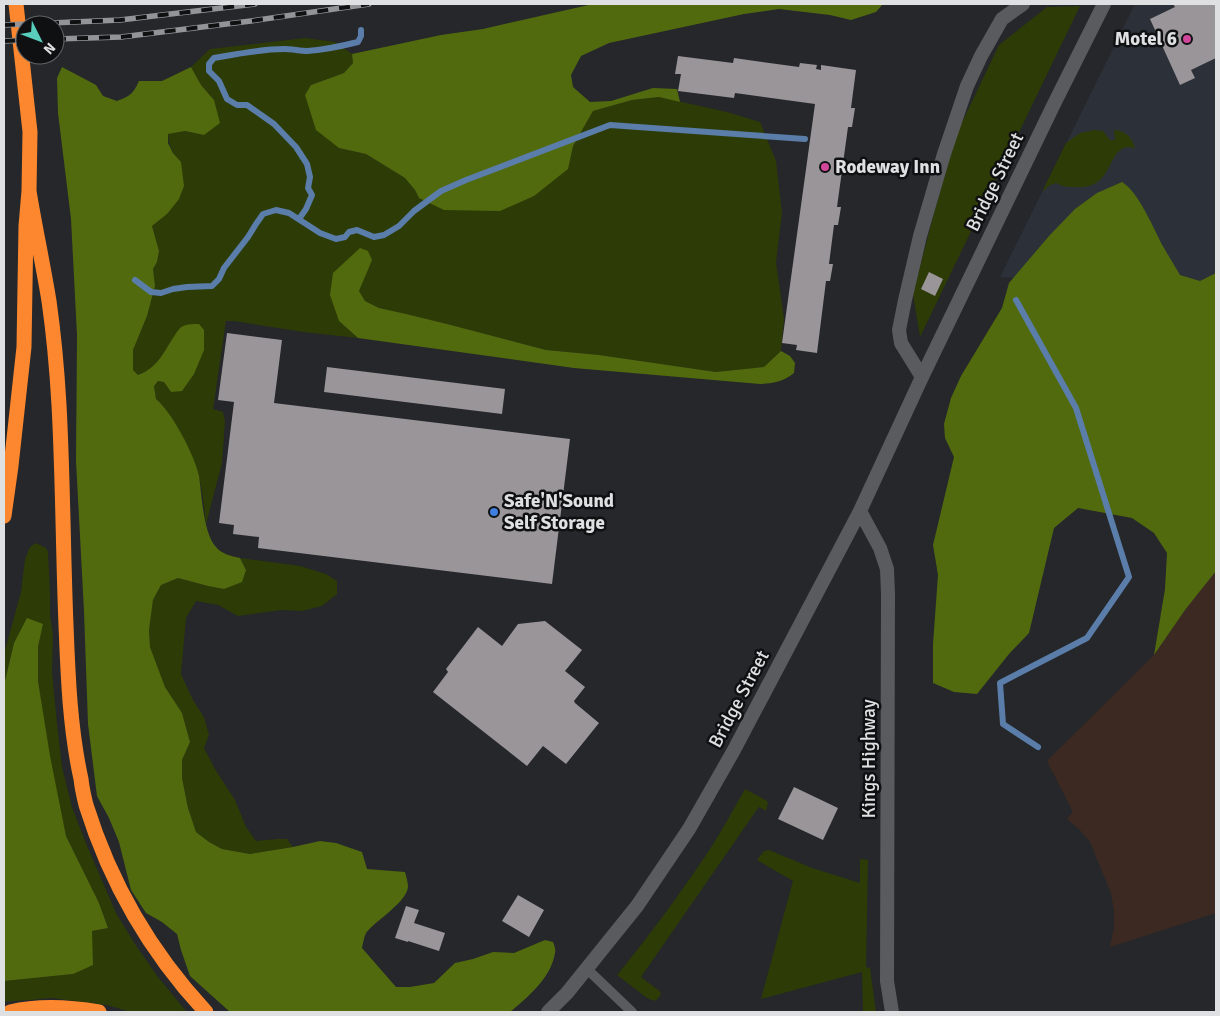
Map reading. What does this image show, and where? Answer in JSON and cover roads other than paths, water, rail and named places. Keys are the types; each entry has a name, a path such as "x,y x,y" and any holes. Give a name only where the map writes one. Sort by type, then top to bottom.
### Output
{"highway":[{"path":"4,516 12,466 24,347 30,132 16,4"},
{"path":"28,191 44,274 54,344 59,405 68,677 76,760 86,804 120,890 136,919 168,968 206,1012"},
{"path":"10,1012 57,1007 99,1012"}],"main road":[{"path":"922,377 900,341 899,330 920,236 944,154 967,86 1002,18 1023,4"},
{"name":"Bridge Street","path":"548,1012 567,993 637,906 689,829 734,750 860,511 922,377 1104,4"},
{"name":"Kings Highway","path":"860,511 880,548 887,569 886,981 892,1012"}],"lane":[{"path":"587,969 632,1012"}],"waterway":[{"path":"299,219 312,195 308,188 310,177 307,164 296,147 274,124 247,105 237,105 227,99 219,81 209,71 209,64 214,58 249,52 284,49 307,51 346,45 358,42 361,30"},
{"path":"135,280 151,292 161,293 187,287 212,286 219,279 224,268 263,214 276,210 289,213 320,233 336,239 345,237 349,232 357,230 374,237 384,235 399,226 414,211 441,191 610,125 805,139"},
{"path":"1016,300 1076,408 1129,577 1087,638 1000,683 1003,724 1038,747"}],"railway":[{"path":"4,25 120,20 255,4"},
{"path":"65,39 121,37 369,4"},
{"path":"4,41 15,40"}],"place":[{"name":"Motel 6","path":"1187,39"},
{"name":"Rodeway Inn","path":"825,167"},
{"name":"Safe'N'Sound Self Storage","path":"494,512"}]}
